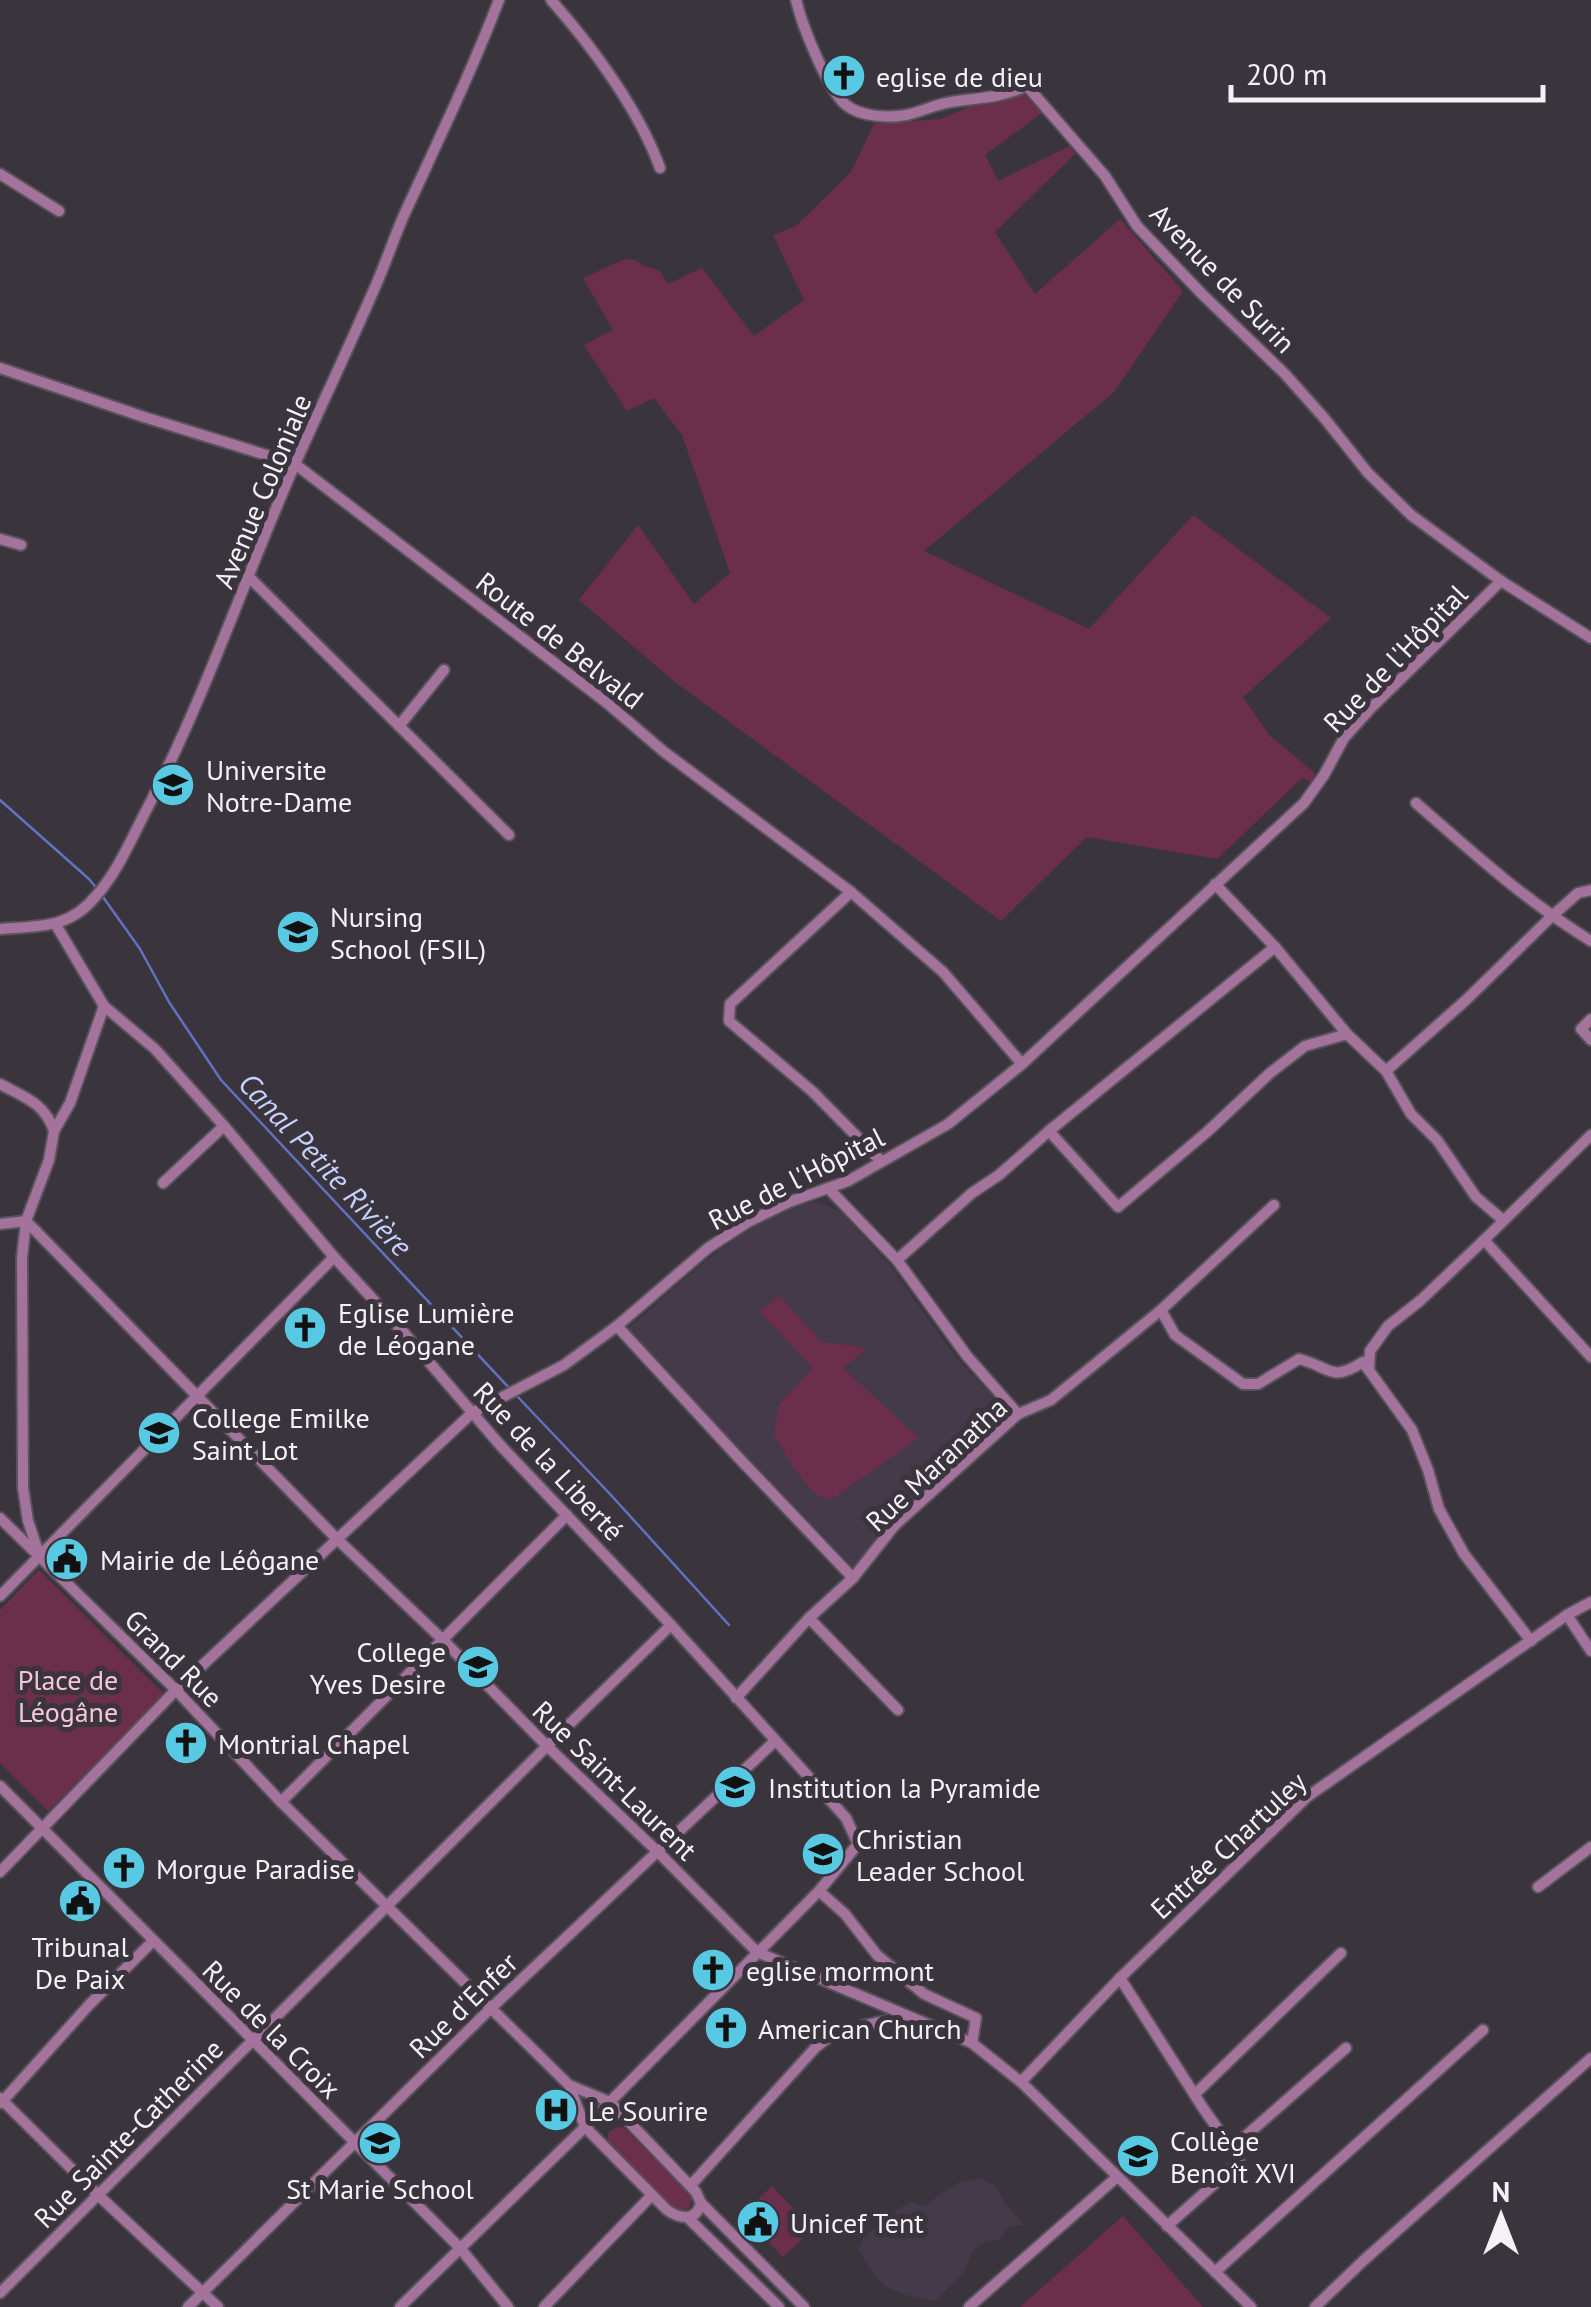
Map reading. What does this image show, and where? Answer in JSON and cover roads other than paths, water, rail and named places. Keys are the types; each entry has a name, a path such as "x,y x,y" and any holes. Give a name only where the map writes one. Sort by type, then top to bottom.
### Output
{"street":[{"name":"Avenue Coloniale","path":"0,929 56,924 78,914 110,878 165,774 295,464 480,51 498,0"},
{"path":"551,0 611,76 660,168"},
{"name":"Avenue de Surin","path":"796,0 824,72 846,104 870,116 905,115 951,102 1003,96 1027,86 1105,176 1137,226 1285,374 1368,473 1411,514 1501,581 1590,634"},
{"path":"0,174 59,212"},
{"name":"Route de Belvald","path":"0,368 295,464 851,892 942,972 1022,1064"},
{"path":"0,539 21,545"},
{"path":"249,578 509,836"},
{"name":"Rue de l'Hôpital","path":"0,1872 176,1690 472,1413 564,1365 618,1326 708,1248 748,1222 848,1181 948,1124 1022,1064 1304,803 1344,738 1501,581"},
{"path":"399,726 444,670"},
{"path":"1416,803 1551,916 1591,941"},
{"path":"1216,884 1348,1034 1386,1071 1411,1114 1436,1140 1476,1197 1503,1220"},
{"path":"1386,1071 1466,1000 1551,916 1578,893 1591,890"},
{"path":"851,892 730,1004 729,1020 813,1092 882,1161"},
{"name":"Rue de la Liberté","path":"56,924 104,1006 154,1049 472,1413 846,1818 858,1844 819,1890"},
{"path":"897,1260 1048,1131 1275,948"},
{"path":"40,1557 28,1521 23,1488 22,1258 26,1221 49,1160 54,1131 70,1103 104,1006"},
{"path":"1591,1019 1581,1028 1591,1040"},
{"path":"1048,1131 1118,1207 1305,1046 1348,1034"},
{"path":"0,1084 46,1112 54,1131"},
{"path":"164,1183 224,1126"},
{"path":"1370,1372 1370,1351 1388,1326 1425,1296 1591,1135"},
{"path":"828,1188 897,1260 967,1356 1018,1414"},
{"name":"Rue Maranatha","path":"736,1698 809,1618 853,1578 895,1525 1018,1414 1051,1400 1162,1310 1274,1206"},
{"path":"0,1224 26,1221"},
{"name":"Rue Saint-Laurent","path":"26,1221 336,1538 757,1952 972,2043 1021,2082 1251,2307"},
{"path":"1484,1240 1591,1357"},
{"path":"0,1596 334,1257"},
{"path":"1162,1310 1175,1335 1242,1384 1258,1384 1298,1359 1337,1374 1363,1362 1412,1430 1439,1510 1464,1554 1531,1640"},
{"path":"618,1326 853,1578"},
{"path":"281,1802 567,1515"},
{"name":"Grand Rue","path":"0,1518 569,2085 610,2102 691,2186 701,2203 804,2307"},
{"name":"Entrée Chartuley","path":"1021,2082 1120,1978 1307,1797 1591,1602"},
{"path":"1567,1615 1591,1651"},
{"path":"809,1618 898,1710"},
{"name":"Rue Sainte-Catherine","path":"0,2292 671,1625"},
{"name":"Rue d'Enfer","path":"188,2307 490,2009 775,1741"},
{"name":"Rue de la Croix","path":"0,1786 460,2248 508,2307"},
{"path":"1538,1887 1591,1847"},
{"path":"400,2307 819,1890 845,1914 877,1955 924,1994 976,2018 972,2043"},
{"path":"153,1940 1,2101 218,2307"},
{"path":"1194,2094 1342,1953"},
{"path":"1120,1978 1240,2159 1167,2226"},
{"path":"691,2186 816,2047 836,2032 912,2017"},
{"path":"1215,2272 1483,2030"},
{"path":"1233,2148 1346,2048"},
{"path":"1314,2307 1591,2058"},
{"name":"Grand Rue","path":"569,2085 585,2127 652,2195 674,2214 688,2218 779,2307"},
{"path":"968,2307 1116,2177"},
{"path":"544,2307 652,2195"},
{"path":"688,2218 698,2212 701,2203"}],"waterway":[{"name":"Canal Petite Rivière","path":"0,800 98,890"},
{"name":"Canal Petite Rivière","path":"103,897 221,1080 511,1390"},
{"name":"Canal Petite Rivière","path":"516,1395 729,1625"}],"place":[{"name":"eglise de dieu","path":"844,76"},
{"name":"Universite Notre-Dame","path":"173,785"},
{"name":"Nursing School (FSIL)","path":"298,932"},
{"name":"Eglise Lumière de Léogane","path":"305,1328"},
{"name":"College Emilke Saint Lot","path":"159,1433"},
{"name":"Mairie de Léôgane","path":"67,1559"},
{"name":"College Yves Desire","path":"478,1667"},
{"name":"Montrial Chapel","path":"186,1743"},
{"name":"Institution la Pyramide","path":"735,1787"},
{"name":"Christian Leader School","path":"823,1854"},
{"name":"Morgue Paradise","path":"124,1868"},
{"name":"Tribunal De Paix","path":"80,1901"},
{"name":"eglise mormont","path":"713,1970"},
{"name":"American Church","path":"726,2028"},
{"name":"Le Sourire","path":"556,2110"},
{"name":"St Marie School","path":"380,2143"},
{"name":"Collège Benoît XVI","path":"1138,2156"},
{"name":"Unicef Tent","path":"758,2222"}],"park label":[{"name":"Place de Léogâne","path":"68,1695"}]}
